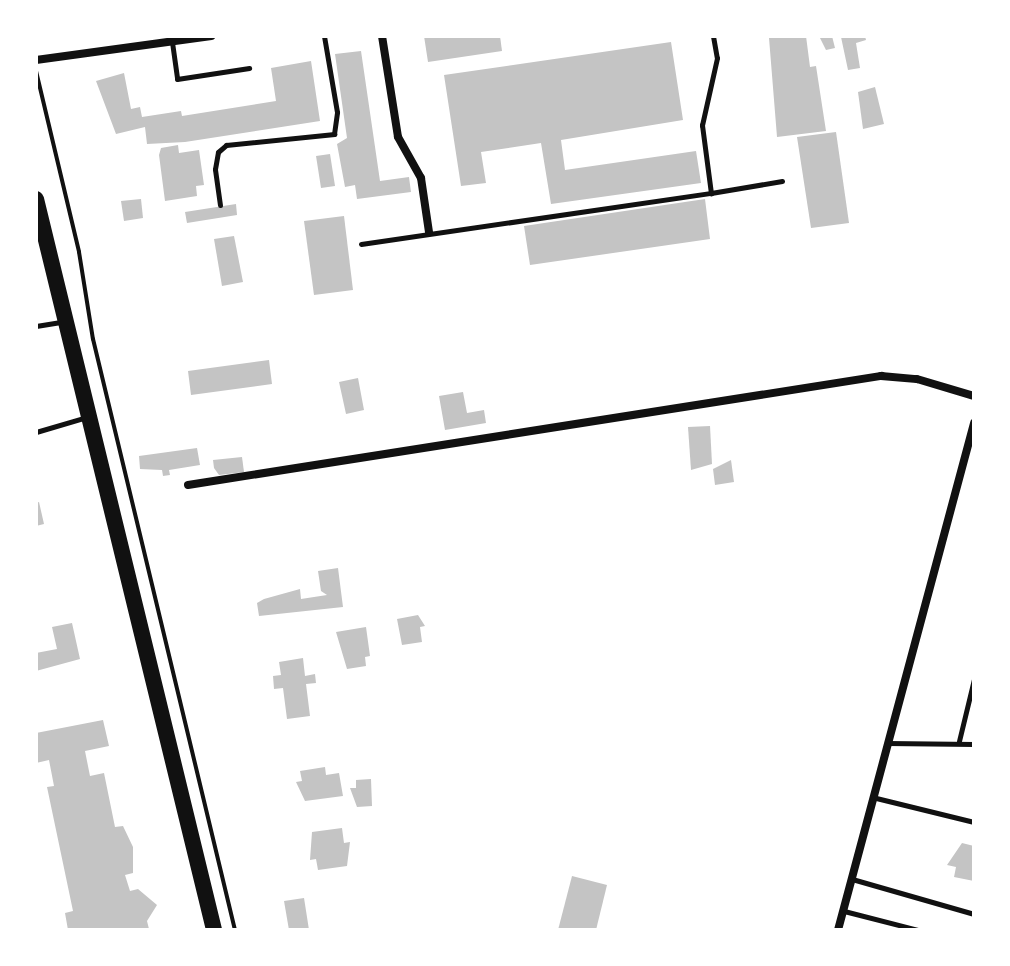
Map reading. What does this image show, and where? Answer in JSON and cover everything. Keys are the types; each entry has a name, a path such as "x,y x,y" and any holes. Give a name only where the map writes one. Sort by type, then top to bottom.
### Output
{"highway":[{"path":"36,199 214,930"}],"street":[{"path":"36,60 211,36"},
{"path":"382,36 398,137 421,178 429,232"},
{"path":"188,485 881,376 917,379 974,396"},
{"path":"838,930 974,423"}],"lane":[{"path":"220,205 215,169 218,152 226,145 334,134 337,112 324,36"},
{"path":"711,193 702,125 717,58 713,36"},
{"path":"172,42 177,79 249,68"},
{"path":"361,244 782,181"},
{"path":"36,326 66,321"},
{"path":"36,432 89,416"},
{"path":"961,465 974,467"},
{"path":"959,741 974,679"},
{"path":"886,743 959,741 974,744"},
{"path":"872,796 974,822"},
{"path":"851,879 974,914"},
{"path":"843,911 918,930"}],"path":[{"path":"36,71 79,252 93,339 235,930"}],"building":[{"path":"424,36 500,36 502,51 428,62"},
{"path":"806,36 810,67 816,66 826,131 777,137 769,38"},
{"path":"819,36 832,36 835,48 826,50"},
{"path":"865,36 866,40 856,43 860,68 848,70 841,37"},
{"path":"671,42 683,120 561,140 565,170 696,151 701,183 551,204 541,143 481,152 486,183 461,186 444,75"},
{"path":"361,51 380,181 409,177 411,192 357,199 355,185 345,187 337,144 347,138 335,54"},
{"path":"311,61 320,121 185,142 147,144 145,127 116,134 96,81 124,73 131,109 140,107 142,117 181,111 182,116 276,101 271,68"},
{"path":"875,87 884,124 863,129 858,92"},
{"path":"836,132 849,223 811,228 797,137"},
{"path":"178,145 179,153 199,150 204,185 196,186 197,196 165,201 159,155 161,148"},
{"path":"330,154 335,186 321,188 316,156"},
{"path":"141,199 143,218 124,221 121,201"},
{"path":"705,199 710,239 530,265 524,226"},
{"path":"236,204 237,215 187,223 185,212"},
{"path":"344,216 353,290 314,295 304,221"},
{"path":"234,236 243,282 222,286 214,239"},
{"path":"269,360 272,384 191,395 188,371"},
{"path":"358,378 364,410 346,414 339,382"},
{"path":"463,392 467,413 484,410 486,423 445,430 439,396"},
{"path":"710,426 712,464 691,470 688,427"},
{"path":"197,448 200,465 169,470 170,475 163,476 162,470 140,469 139,456"},
{"path":"242,457 244,472 219,475 214,468 213,460"},
{"path":"731,460 734,482 715,485 713,469"},
{"path":"39,502 44,524 36,526 36,503"},
{"path":"338,568 343,607 259,616 257,603 264,599 300,589 301,599 327,595 321,591 318,571"},
{"path":"418,615 425,626 420,627 422,642 402,645 397,619"},
{"path":"72,623 80,659 36,671 36,653 57,649 52,627"},
{"path":"366,627 370,656 365,657 366,666 347,669 336,632"},
{"path":"303,658 305,676 315,674 316,683 306,684 310,716 287,719 283,688 274,689 273,676 281,675 279,662"},
{"path":"103,720 109,746 85,751 90,776 104,773 115,827 123,826 133,847 133,873 125,875 130,891 138,889 157,905 147,921 149,929 68,930 65,913 73,911 47,787 54,786 49,760 36,763 36,733"},
{"path":"325,767 326,775 339,773 343,796 305,801 296,782 302,781 300,771"},
{"path":"371,779 372,806 357,807 350,788 356,788 356,780"},
{"path":"342,828 344,843 350,842 347,866 318,870 316,859 310,860 312,832"},
{"path":"962,843 974,846 974,881 954,877 956,867 947,865"},
{"path":"572,876 607,885 596,930 558,930"},
{"path":"304,898 309,930 289,930 284,901"}]}
